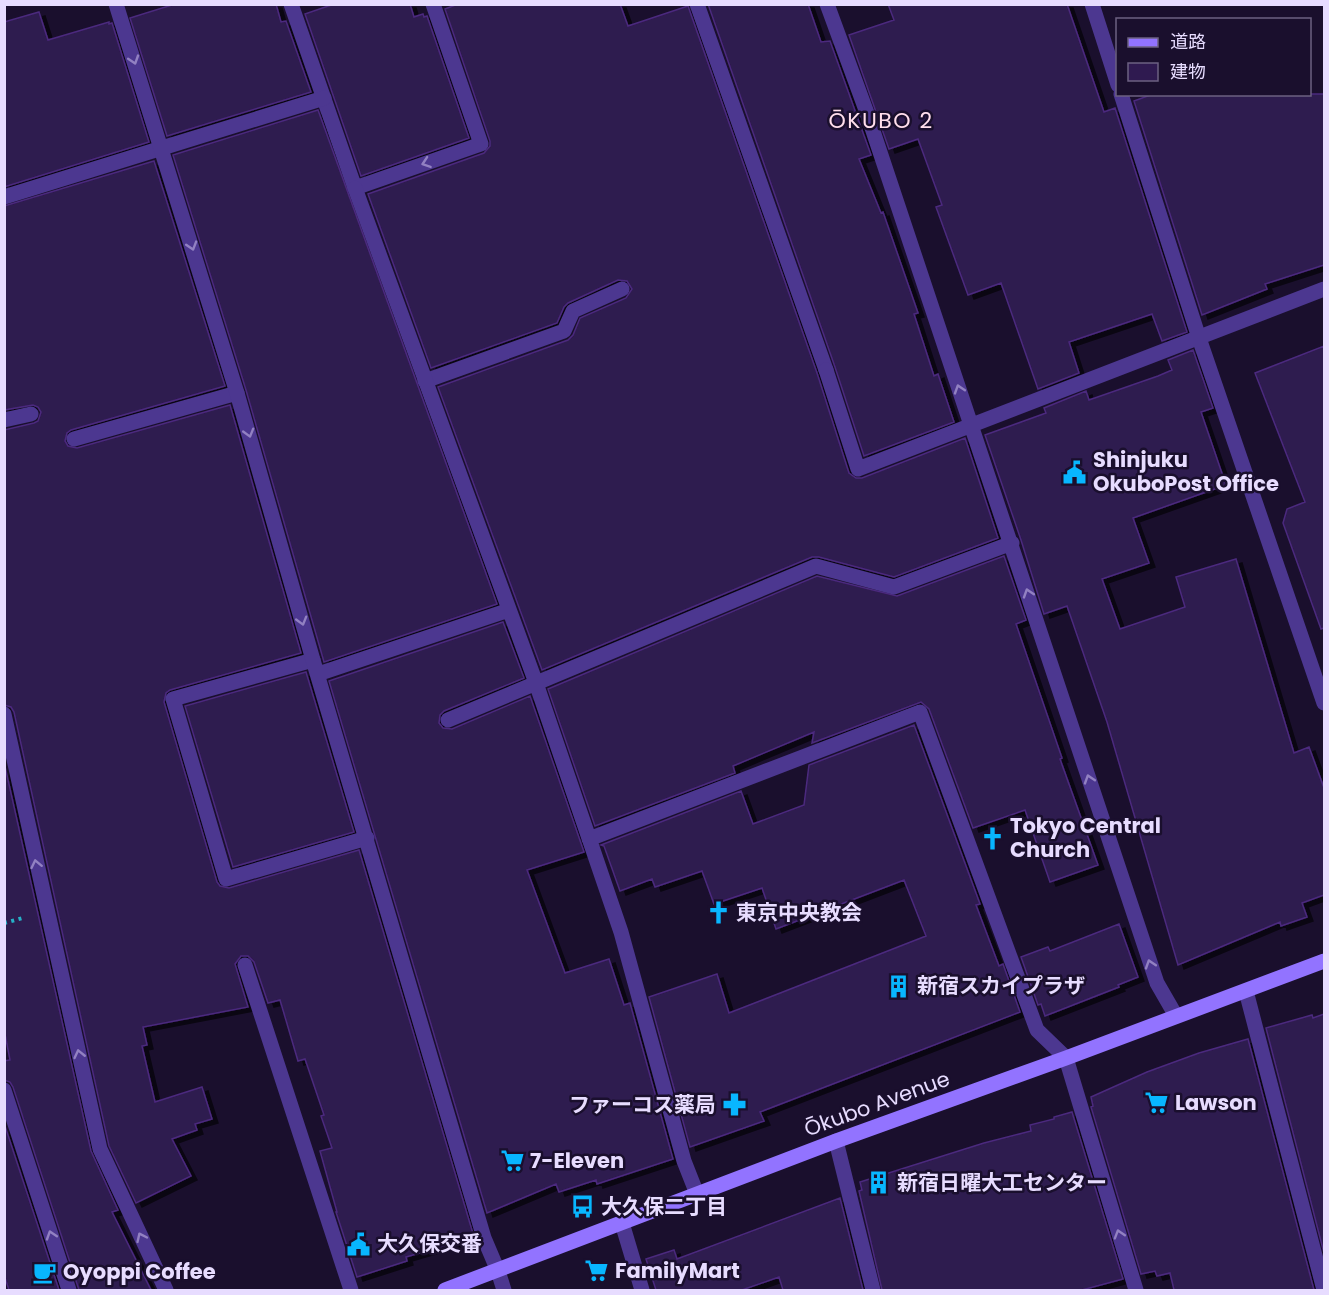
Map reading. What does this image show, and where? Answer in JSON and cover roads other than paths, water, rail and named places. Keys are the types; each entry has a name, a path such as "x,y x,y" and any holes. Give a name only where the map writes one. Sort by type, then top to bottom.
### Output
{"main road":[{"name":"Ōkubo Avenue","path":"446,1290 836,1141 1324,961"}],"street":[{"path":"116,4 237,393 315,667 484,1238 504,1290"},
{"path":"291,4 355,188 536,683 621,932 684,1161 697,1194"},
{"path":"355,188 481,144 433,4"},
{"path":"697,4 826,370 858,469 1324,289"},
{"path":"827,4 867,113 1012,543 1157,983 1176,1016"},
{"path":"1092,4 1116,79"},
{"path":"1122,96 1199,338 1324,703"},
{"path":"4,197 324,98"},
{"path":"425,381 564,331 573,310 622,289"},
{"path":"74,439 237,393"},
{"path":"4,420 32,414"},
{"path":"448,720 816,566 894,587 1012,543"},
{"path":"367,838 226,879 173,699 315,667 509,610"},
{"path":"589,839 921,711 1036,1030 1066,1058 1136,1290"},
{"path":"4,714 100,1149 166,1290"},
{"path":"244,965 351,1290"},
{"path":"1246,991 1324,1290"},
{"path":"4,1090 69,1290"},
{"path":"836,1141 873,1290"},
{"path":"622,1223 642,1290"}],"place":[{"name":"Shinjuku OkuboPost Office","path":"1075,472"},
{"name":"Tokyo Central Church","path":"992,838"},
{"name":"東京中央教会","path":"718,913"},
{"name":"新宿スカイプラザ","path":"899,986"},
{"name":"Lawson","path":"1157,1103"},
{"name":"ファーコス薬局","path":"734,1105"},
{"name":"7-Eleven","path":"512,1161"},
{"name":"新宿日曜大工センター","path":"879,1183"},
{"name":"大久保二丁目","path":"583,1207"},
{"name":"大久保交番","path":"359,1244"},
{"name":"FamilyMart","path":"597,1271"},
{"name":"Oyoppi Coffee","path":"45,1272"}],"district":[{"name":"ŌKUBO 2","path":"881,120"}]}
